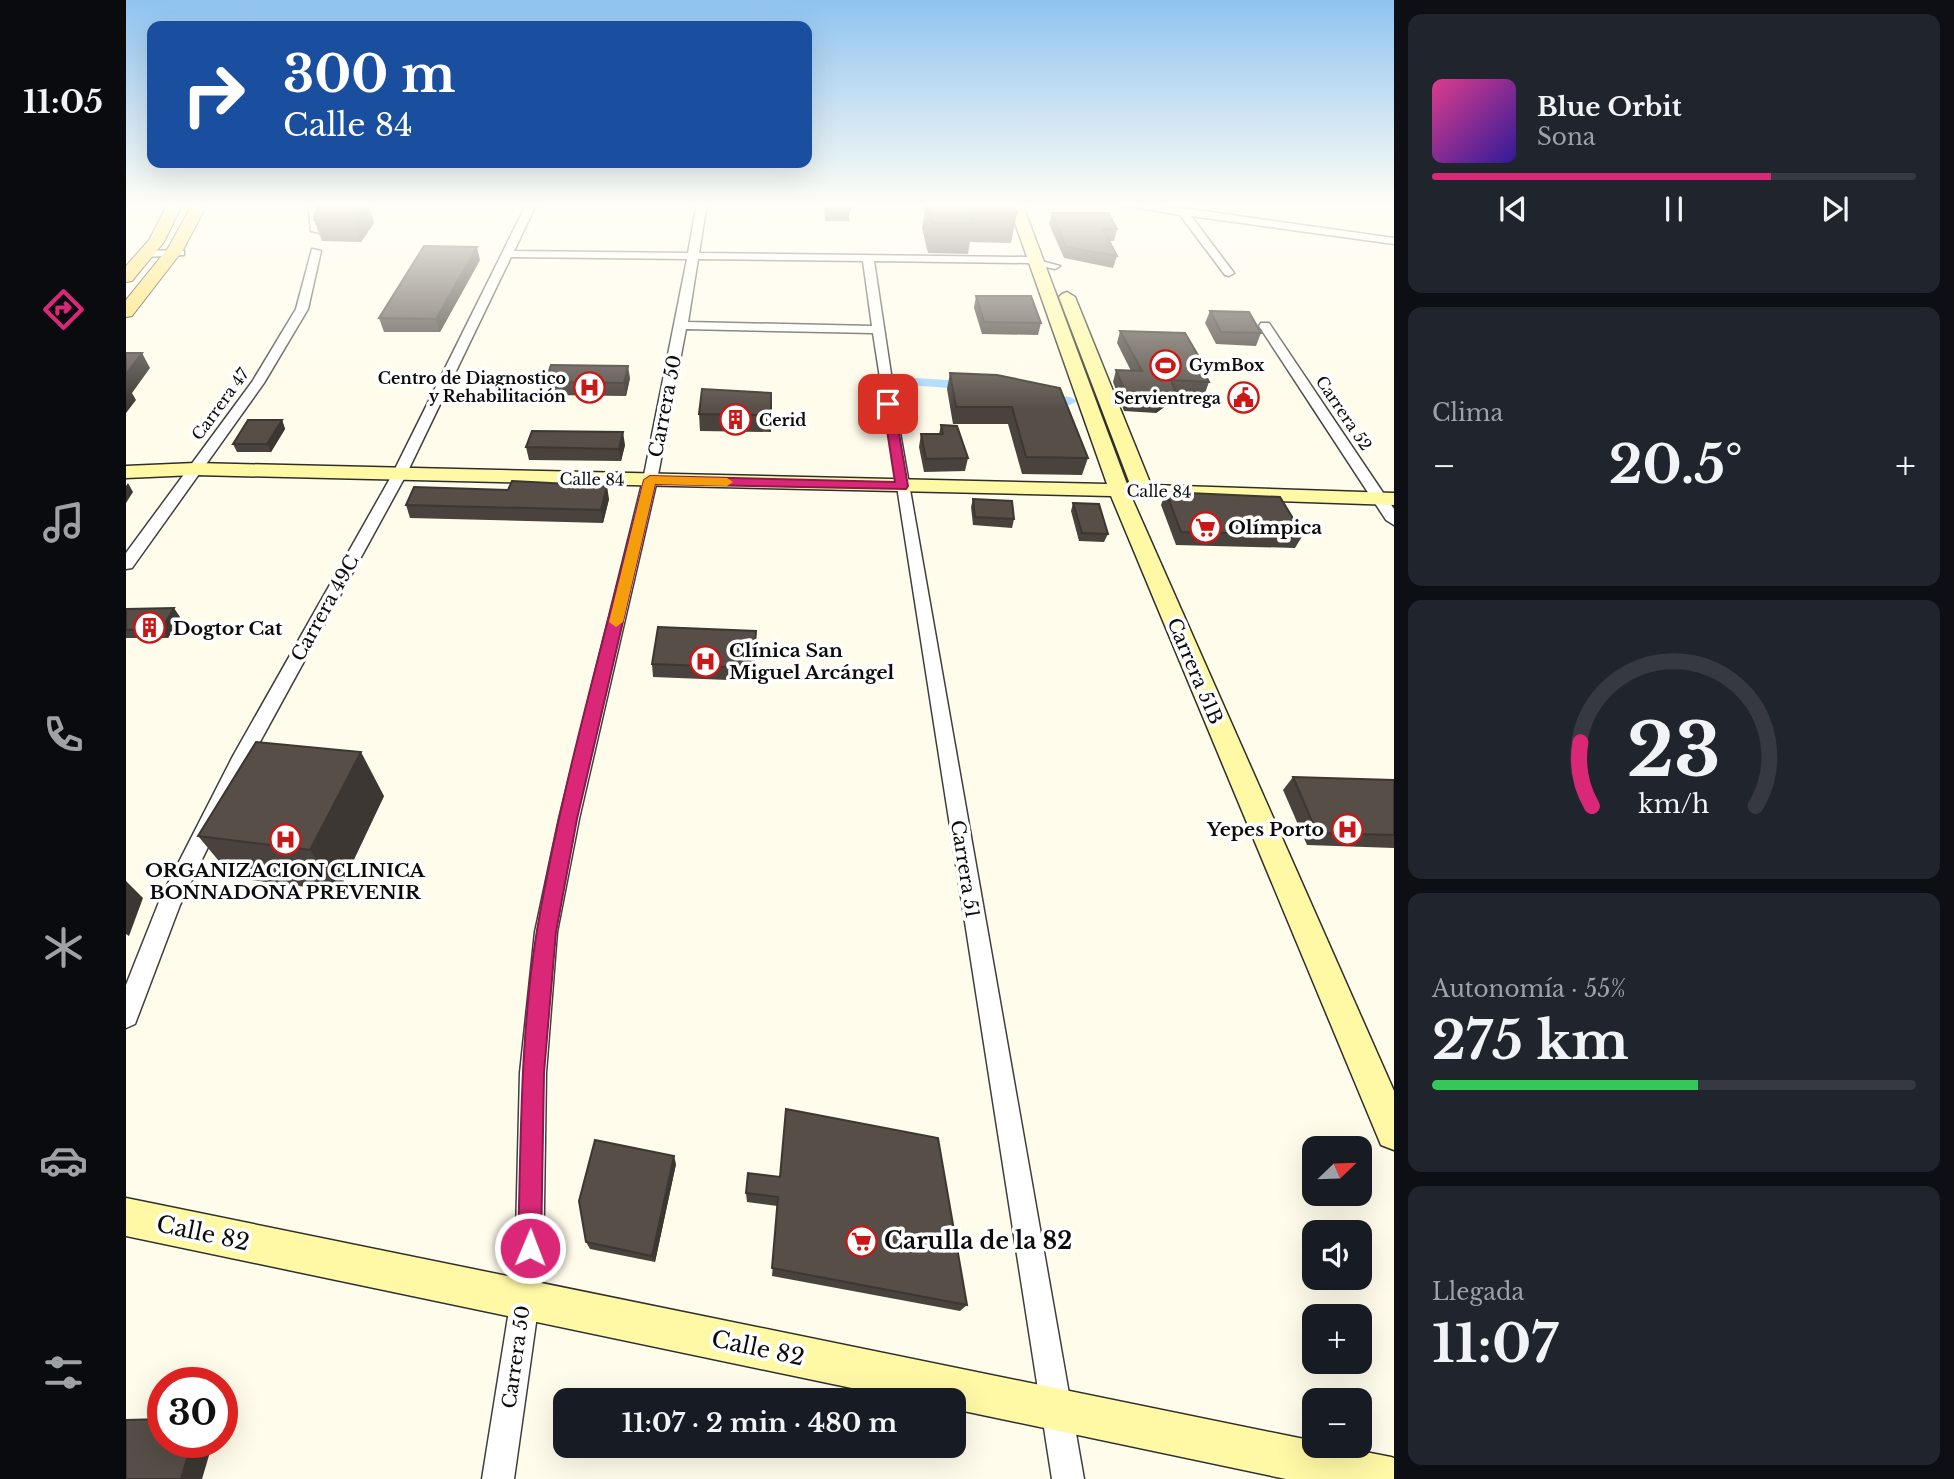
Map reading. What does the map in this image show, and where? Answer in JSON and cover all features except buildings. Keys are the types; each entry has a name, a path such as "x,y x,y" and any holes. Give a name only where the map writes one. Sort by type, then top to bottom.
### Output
{"main road":[{"path":"126,312 161,272"},
{"name":"Carrera 51B","path":"1051,272 1131,491 1370,1082 1394,1132"},
{"name":"Calle 84","path":"126,472 195,469 1386,498"},
{"name":"Calle 82","path":"126,1217 1391,1479"}],"street":[{"name":"Carrera 47","path":"126,564 258,383 302,309 311,272"},
{"name":"Carrera 49C","path":"126,1016 169,904 240,761 399,475 499,272"},
{"name":"Carrera 50","path":"498,1479 529,1273 533,1073 546,932 569,819 650,480 690,272"},
{"name":"Carrera 51","path":"870,272 902,486 1068,1479"},
{"path":"681,326 877,330"},
{"name":"Carrera 52","path":"1265,326 1316,403 1386,498 1394,520"}],"waterway":[{"path":"885,380 977,386"},
{"path":"1036,397 1070,401"}],"slow traffic":[{"path":"616,622 650,480 727,482"}],"place":[{"name":"GymBox","path":"1166,365"},
{"name":"Centro de Diagnostico y Rehabilitación","path":"589,387"},
{"name":"Servientrega","path":"1244,398"},
{"name":"Cerid","path":"736,420"},
{"name":"Olímpica","path":"1205,527"},
{"name":"Dogtor Cat","path":"150,628"},
{"name":"Clínica San Miguel Arcángel","path":"706,661"},
{"name":"Yepes Porto","path":"1347,829"},
{"name":"ORGANIZACION CLINICA BONNADONA PREVENIR","path":"285,839"},
{"name":"Carulla de la 82","path":"861,1241"}],"route":[{"path":"530,1248 533,1073 546,932 569,819 650,480 902,486 888,404"}]}
